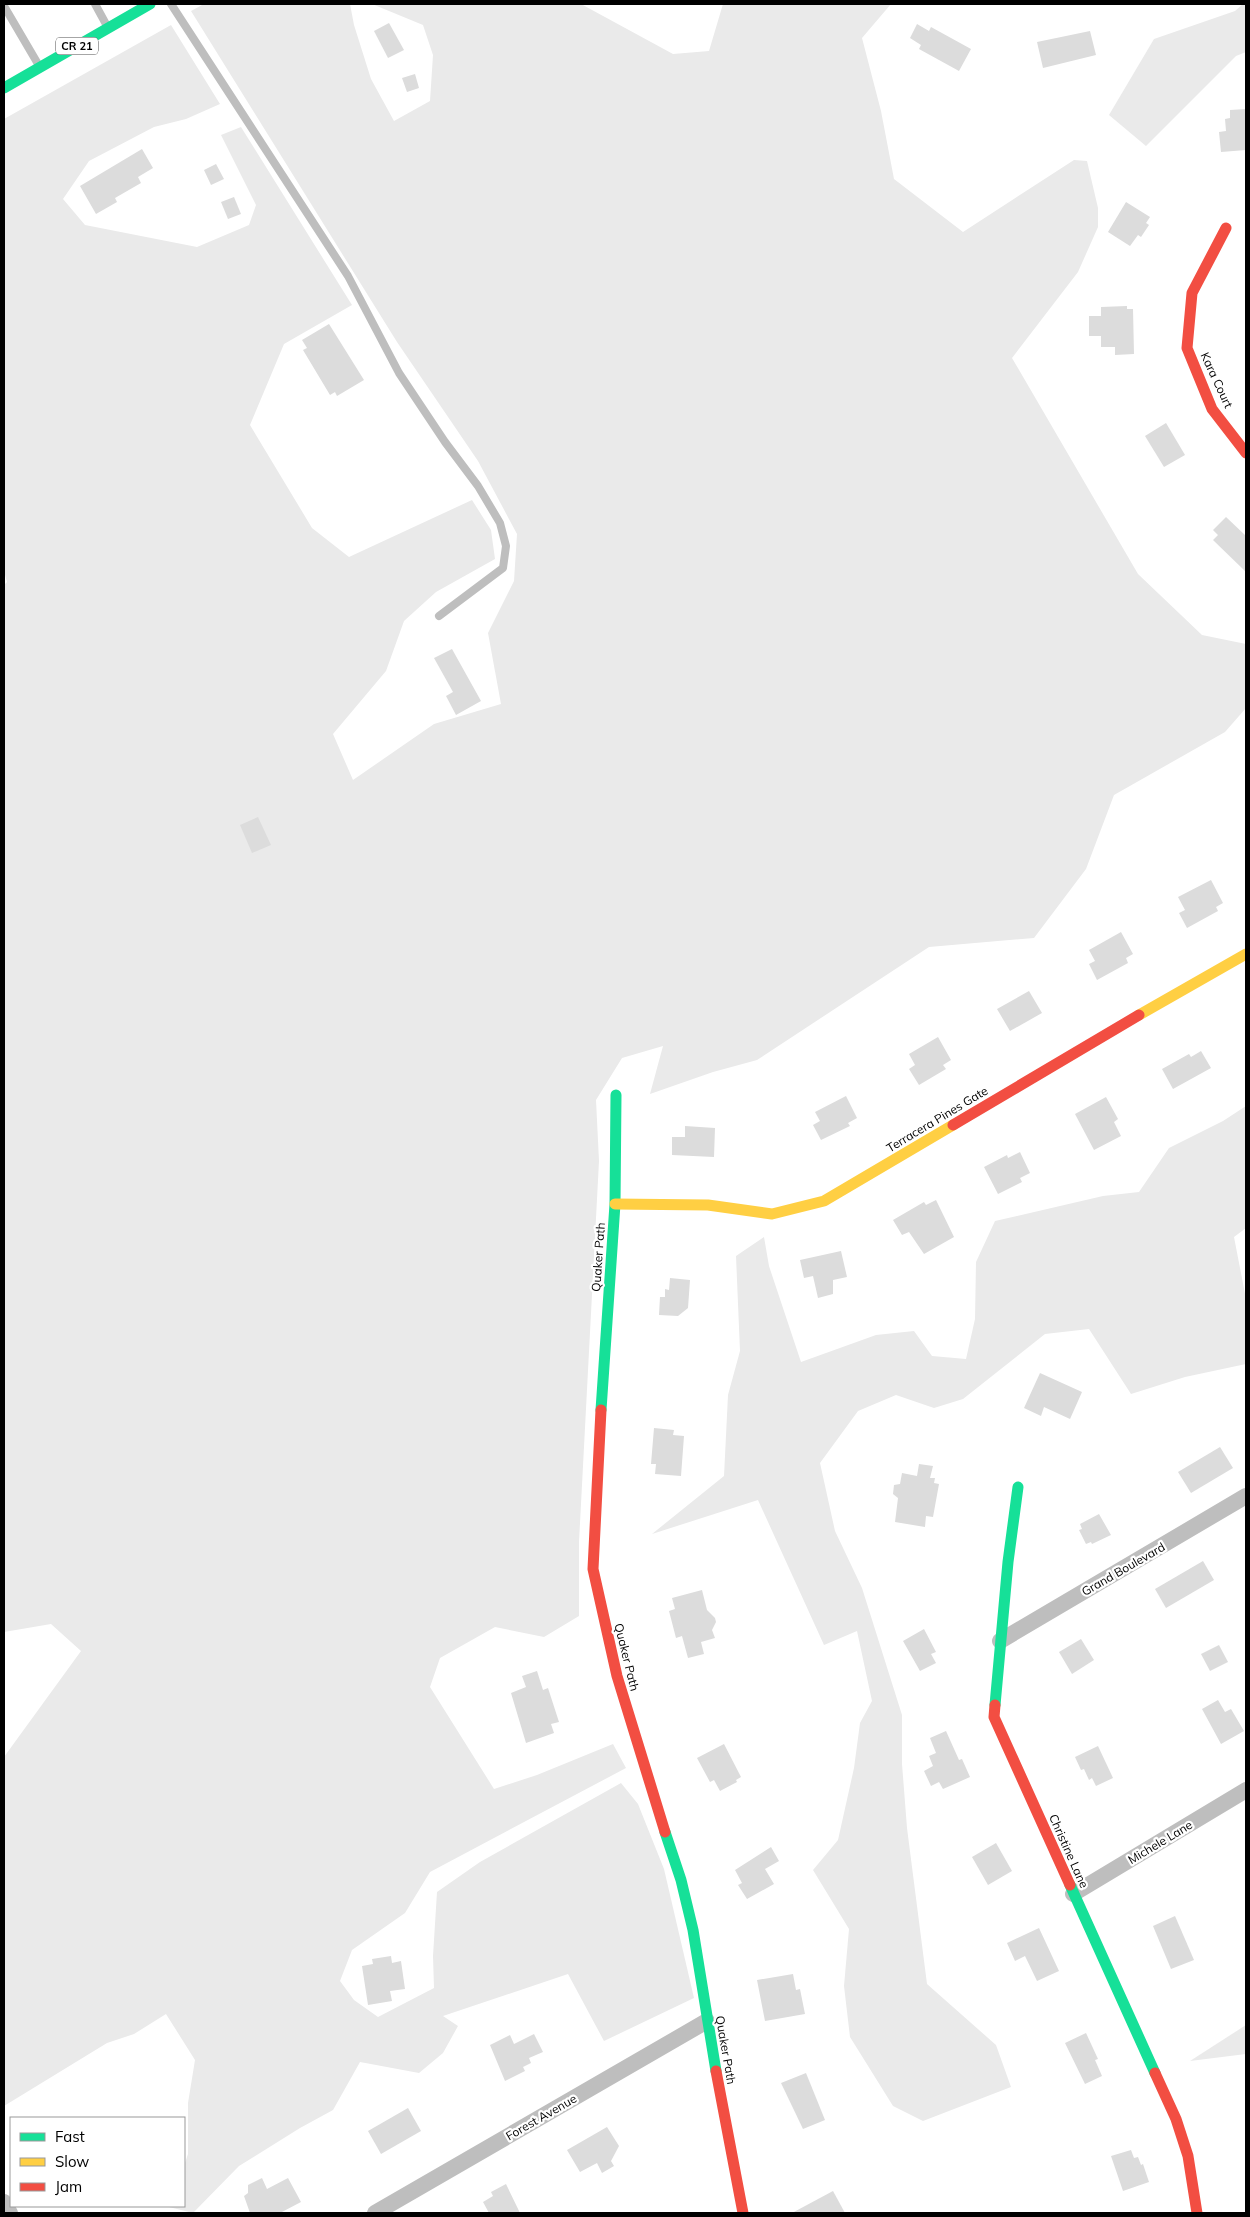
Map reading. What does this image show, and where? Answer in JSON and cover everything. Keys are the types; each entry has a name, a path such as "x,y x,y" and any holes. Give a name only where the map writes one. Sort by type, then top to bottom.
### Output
{"street":[{"name":"CR 21","path":"4,88 150,4"},
{"name":"Kara Court","path":"1226,228 1192,294 1187,348 1212,409 1246,453"},
{"name":"Terracera Pines Gate","path":"615,1204 708,1206 772,1214 824,1201 874,1173 1077,1050 1246,954"},
{"name":"Quaker Path","path":"616,1095 615,1204 602,1388 593,1569 620,1685 640,1755 681,1880 693,1930 707,2022 743,2213"},
{"name":"Christine Lane","path":"1018,1486 1000,1641 994,1717 1176,2119 1188,2156 1197,2213"},
{"name":"Grand Boulevard","path":"1000,1641 1246,1496"},
{"name":"Michele Lane","path":"1073,1894 1246,1790"},
{"name":"Forest Avenue","path":"375,2213 707,2022"},
{"path":"4,2202 10,2213"}],"lane":[{"path":"95,4 108,28"},
{"path":"171,4 348,276 399,373 445,442 478,486 500,523 506,546 503,568 439,616"},
{"path":"4,6 40,67"}],"shaded area":[{"path":"204,4 350,4 354,25 371,79 394,121 430,101 433,55 423,25 372,4 581,4 673,54 709,51 723,4 891,4 862,38 881,111 894,179 963,232 1074,160 1087,161 1098,208 1098,227 1078,272 1012,358 1138,574 1202,635 1246,644 1246,708 1225,732 1114,795 1086,869 1034,938 929,947 757,1060 713,1072 650,1094 663,1046 622,1058 596,1100 599,1161 579,1542 579,1616 544,1637 495,1627 440,1658 430,1687 494,1789 537,1775 613,1744 626,1768 430,1872 405,1913 352,1950 340,1981 354,2000 378,2017 434,1988 433,1956 437,1892 480,1862 621,1783 638,1804 664,1869 694,1998 604,2041 568,1974 443,2016 458,2026 443,2053 419,2073 360,2062 333,2110 239,2166 193,2213 169,2207 185,2207 188,2103 195,2060 166,2014 134,2034 107,2043 4,2106 4,1757 81,1651 51,1624 4,1632 4,585 7,582 4,571 4,119 171,25 220,104 186,119 154,127 89,161 63,199 85,225 197,247 249,225 256,205 221,135 241,127 352,305 284,344 250,425 312,528 349,557 472,500 491,530 495,559 436,592 404,621 386,671 333,734 353,780 434,724 501,704 488,633 514,581 517,534 478,461 397,342 191,11"},
{"path":"1243,4 1246,4 1246,52 1236,56 1146,146 1109,115 1154,39 1235,11"},
{"path":"1246,1106 1246,1228 1234,1237 1246,1299 1246,1364 1185,1377 1131,1394 1089,1329 1045,1334 963,1399 934,1408 896,1395 858,1411 820,1463 835,1531 862,1588 902,1715 902,1764 907,1828 927,1984 996,2045 1011,2087 923,2121 893,2106 850,2037 844,1986 849,1929 813,1870 838,1840 854,1768 860,1723 872,1701 857,1631 824,1645 758,1500 652,1534 724,1476 728,1395 740,1351 736,1256 764,1237 769,1266 801,1362 876,1335 914,1331 932,1356 966,1359 975,1319 976,1262 995,1221 1103,1196 1139,1192 1169,1148 1223,1121"},
{"path":"1246,2025 1246,2054 1190,2061"}],"building":[{"path":"389,23 404,50 388,58 374,31"},
{"path":"917,24 929,31 931,27 971,49 959,71 919,49 921,45 910,38"},
{"path":"1090,31 1096,55 1043,68 1037,42"},
{"path":"415,74 419,88 407,92 402,78"},
{"path":"1246,109 1246,150 1221,152 1219,132 1226,131 1225,119 1230,118 1230,110"},
{"path":"142,149 153,168 138,177 141,183 115,198 117,202 96,214 80,186"},
{"path":"216,164 224,179 211,185 204,170"},
{"path":"234,197 241,214 228,219 221,202"},
{"path":"1126,202 1150,217 1146,223 1149,225 1141,237 1138,235 1130,246 1108,232"},
{"path":"1127,306 1127,309 1133,309 1134,354 1115,355 1115,347 1101,347 1101,336 1089,336 1089,316 1101,316 1101,307"},
{"path":"329,324 364,380 337,396 335,392 330,395 303,350 307,348 302,340"},
{"path":"1166,423 1185,455 1164,467 1145,436"},
{"path":"1226,517 1246,536 1246,572 1213,540 1218,535 1213,530"},
{"path":"452,649 481,701 456,715 446,696 453,692 434,658"},
{"path":"258,817 271,845 252,853 240,825"},
{"path":"1211,880 1223,903 1216,907 1218,911 1187,928 1179,913 1185,910 1178,897"},
{"path":"1121,932 1133,954 1126,958 1128,963 1097,980 1089,964 1095,961 1089,950"},
{"path":"1029,991 1042,1013 1010,1031 997,1009"},
{"path":"938,1037 951,1060 943,1065 946,1069 919,1085 909,1069 915,1065 909,1054"},
{"path":"1201,1051 1211,1068 1173,1089 1162,1069 1189,1054 1191,1057"},
{"path":"846,1096 857,1118 848,1123 850,1126 821,1140 813,1125 820,1121 815,1112"},
{"path":"1106,1097 1118,1119 1114,1122 1121,1136 1094,1150 1075,1114"},
{"path":"685,1126 715,1128 714,1157 672,1155 672,1137 685,1137"},
{"path":"1020,1152 1030,1173 1020,1178 1022,1182 998,1194 984,1167 1007,1155 1008,1158"},
{"path":"936,1200 954,1237 924,1254 909,1232 902,1235 893,1220 924,1202 926,1205"},
{"path":"841,1251 847,1277 833,1280 833,1294 818,1298 813,1276 804,1278 800,1260"},
{"path":"670,1278 690,1280 688,1308 678,1316 659,1315 660,1297 665,1297 665,1289 669,1290"},
{"path":"1040,1373 1082,1392 1070,1419 1044,1407 1041,1416 1024,1408"},
{"path":"654,1428 674,1430 673,1435 684,1436 681,1476 655,1474 656,1464 651,1464"},
{"path":"1220,1447 1233,1468 1191,1493 1178,1472"},
{"path":"919,1464 933,1466 930,1478 935,1478 934,1483 939,1484 933,1517 926,1516 925,1527 895,1522 898,1498 893,1494 894,1485 900,1484 902,1473 917,1476"},
{"path":"1099,1514 1111,1535 1092,1544 1091,1542 1086,1544 1079,1530 1082,1529 1080,1524"},
{"path":"1203,1561 1214,1580 1166,1608 1155,1589"},
{"path":"702,1590 707,1610 715,1618 716,1622 712,1630 715,1638 701,1642 704,1654 688,1658 682,1636 676,1638 669,1611 675,1609 672,1598"},
{"path":"924,1629 936,1652 931,1654 936,1663 920,1671 903,1641"},
{"path":"1081,1639 1094,1660 1072,1674 1059,1652"},
{"path":"1219,1645 1228,1662 1210,1671 1201,1654"},
{"path":"537,1671 543,1690 548,1688 559,1722 551,1724 554,1733 526,1743 511,1693 526,1687 522,1676"},
{"path":"1218,1700 1225,1712 1231,1709 1244,1731 1221,1744 1202,1709"},
{"path":"946,1731 959,1760 962,1759 970,1777 943,1789 939,1782 931,1786 924,1771 933,1766 929,1756 936,1753 930,1738"},
{"path":"724,1744 741,1777 736,1780 737,1782 720,1791 714,1780 710,1782 697,1758"},
{"path":"1098,1746 1113,1778 1096,1786 1092,1778 1089,1780 1084,1769 1081,1770 1075,1757"},
{"path":"996,1843 1012,1871 988,1885 972,1857"},
{"path":"771,1847 779,1861 765,1869 774,1884 747,1899 738,1885 742,1883 735,1870"},
{"path":"1175,1916 1194,1960 1171,1969 1153,1926"},
{"path":"1039,1928 1059,1971 1037,1981 1025,1956 1015,1961 1007,1943"},
{"path":"391,1956 392,1963 401,1961 405,1989 390,1991 392,2001 368,2005 362,1966 373,1964 372,1959"},
{"path":"793,1974 796,1990 800,1989 805,2014 765,2021 757,1980"},
{"path":"1086,2033 1098,2059 1095,2060 1102,2076 1085,2084 1065,2043"},
{"path":"534,2034 543,2052 529,2058 531,2063 523,2067 525,2071 505,2081 490,2045 510,2035 514,2044"},
{"path":"806,2073 825,2120 803,2129 781,2083"},
{"path":"408,2108 421,2131 381,2154 368,2131"},
{"path":"607,2127 619,2146 611,2161 614,2166 602,2173 597,2163 580,2172 567,2150"},
{"path":"1131,2150 1134,2158 1138,2157 1141,2165 1143,2164 1149,2182 1123,2191 1111,2156"},
{"path":"262,2178 267,2189 288,2178 301,2202 280,2213 250,2213 244,2196 248,2193 248,2185"},
{"path":"506,2184 520,2213 489,2213 483,2202 493,2196 491,2192"},
{"path":"833,2191 845,2213 792,2213"}],"traffic: fast":[{"path":"4,88 150,4"},
{"path":"601,1410 615,1204 616,1095"},
{"path":"995,1705 1008,1562 1018,1487"},
{"path":"665,1832 681,1880 693,1930 716,2071"},
{"path":"1070,1885 1155,2073"}],"traffic: slow":[{"path":"1139,1015 1246,954"},
{"path":"615,1204 708,1205 772,1214 824,1201 953,1125"}],"traffic: jam":[{"path":"1226,228 1192,293 1187,348 1212,409 1246,453"},
{"path":"953,1125 1139,1015"},
{"path":"601,1410 593,1569 617,1676 665,1832"},
{"path":"995,1705 994,1717 1070,1885"},
{"path":"716,2071 743,2213"},
{"path":"1155,2073 1176,2119 1188,2156 1197,2213"}]}
